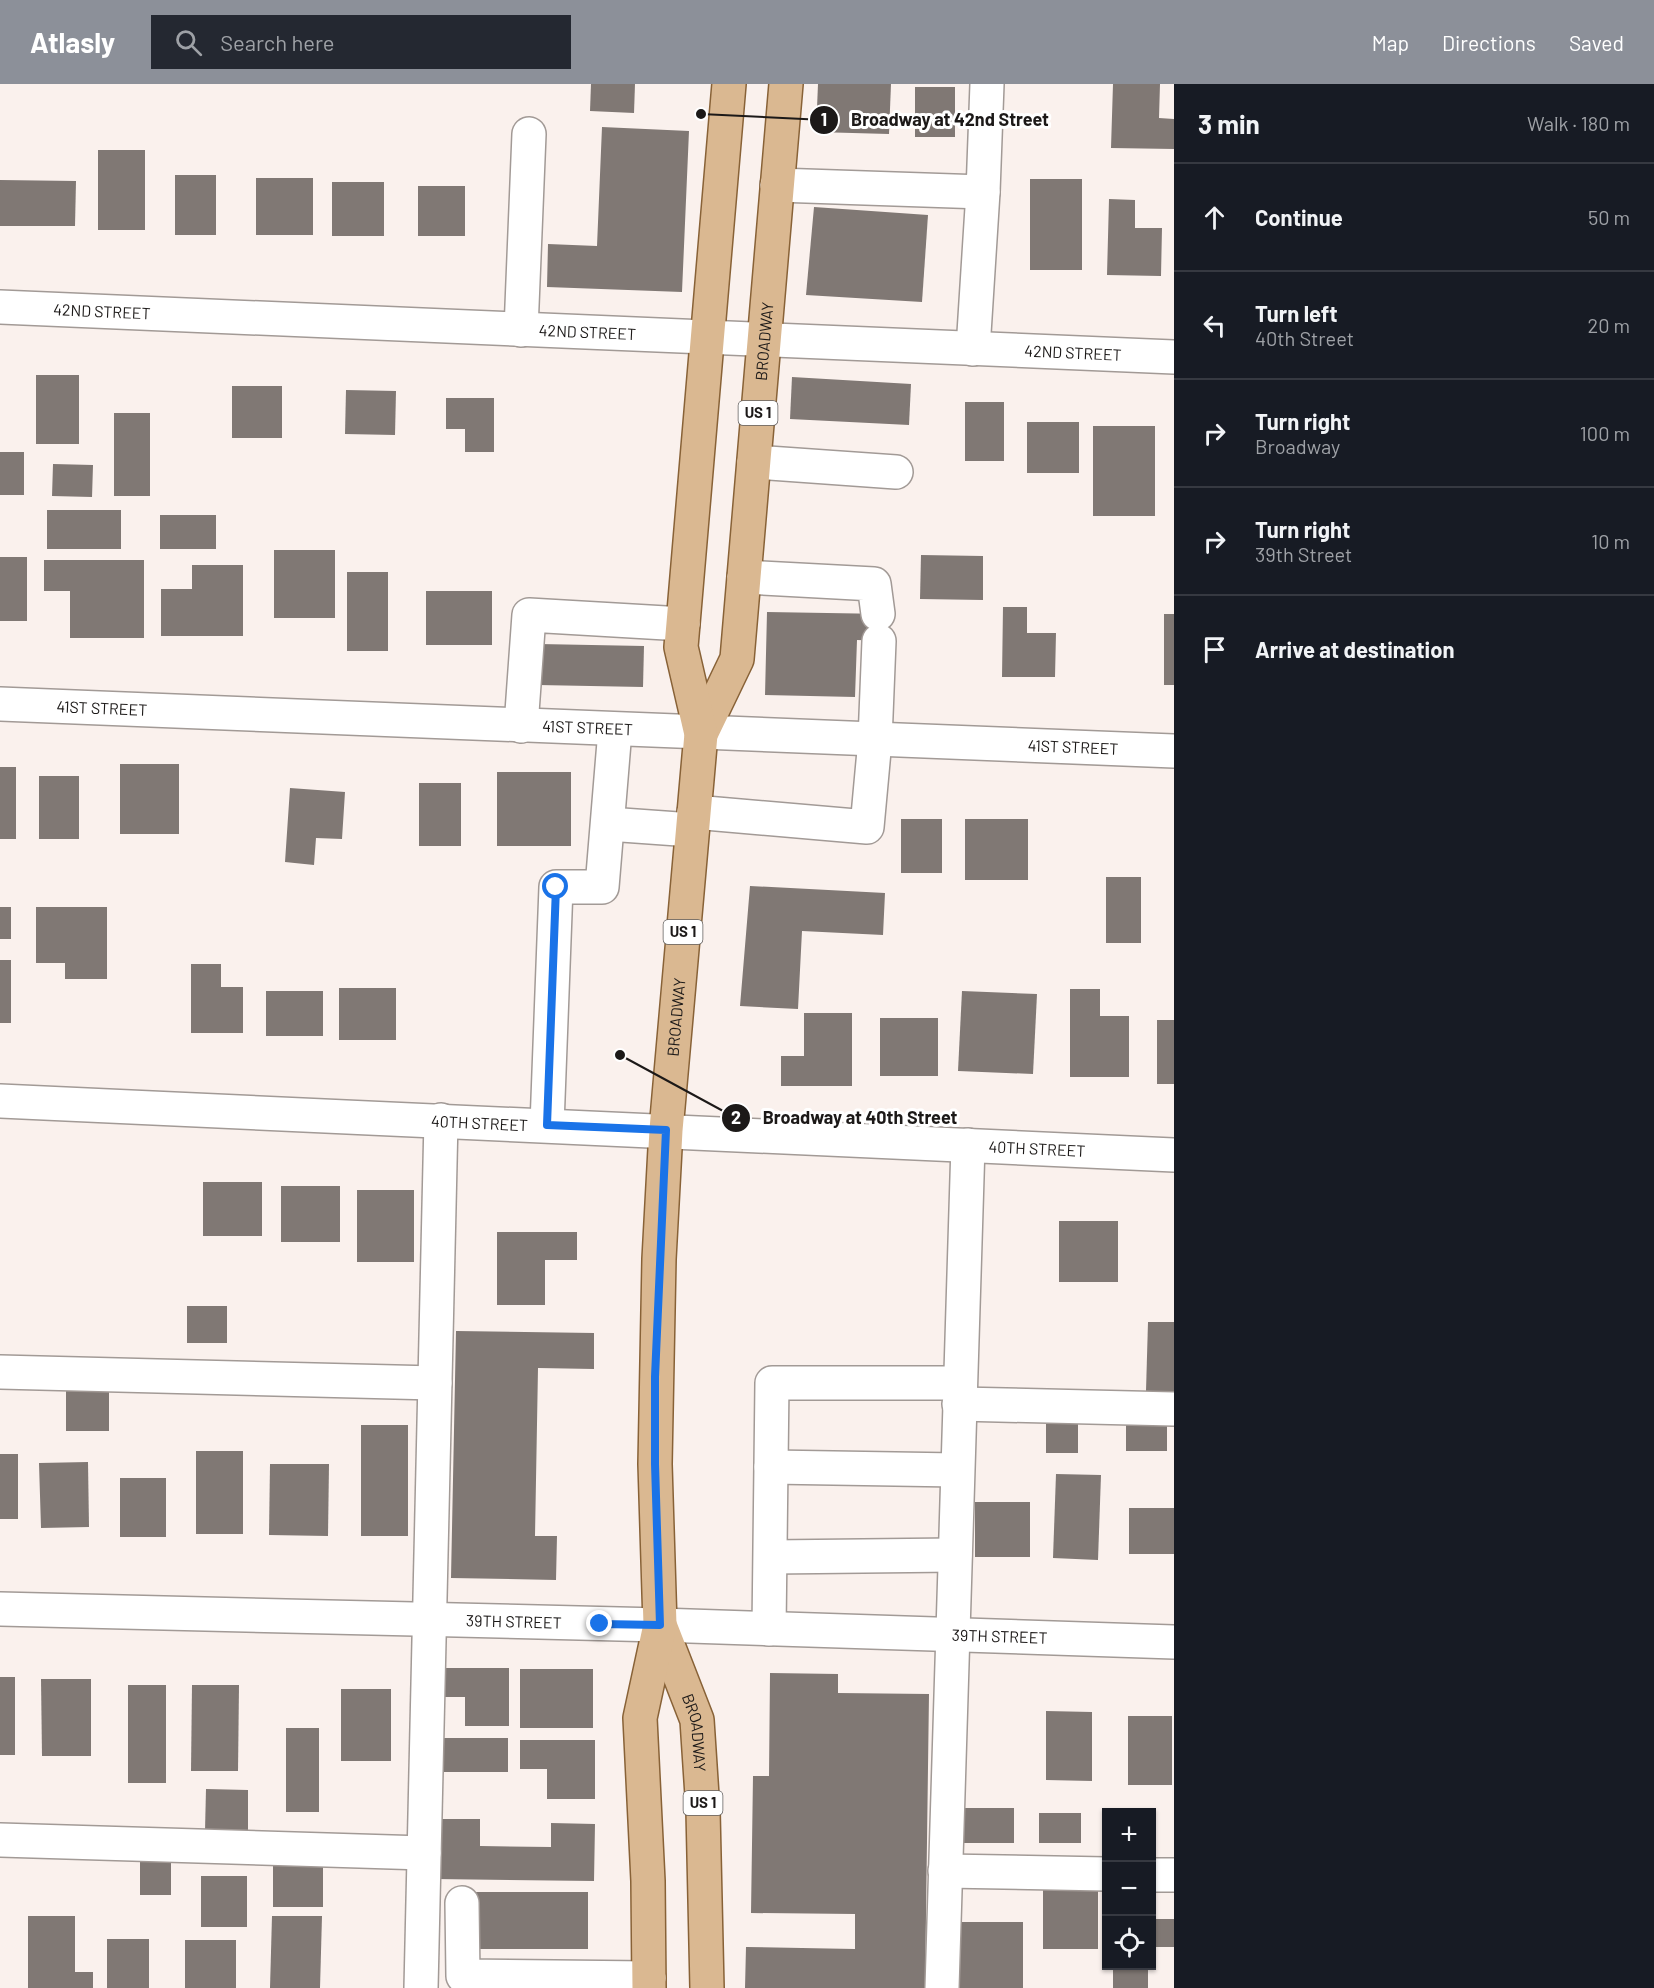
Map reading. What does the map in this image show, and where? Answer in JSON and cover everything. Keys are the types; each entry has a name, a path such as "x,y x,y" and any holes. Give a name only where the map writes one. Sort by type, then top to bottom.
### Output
{"main road":[{"name":"BROADWAY","path":"649,1983 648,1881 640,1718 660,1625 655,1388 666,1130 701,734 681,647 729,84"},
{"name":"BROADWAY","path":"701,734 737,659 786,84"},
{"name":"BROADWAY","path":"660,1625 697,1720 703,1812 707,1988"}],"street":[{"path":"973,349 987,84"},
{"path":"521,330 529,134"},
{"path":"777,185 983,192"},
{"name":"42ND STREET","path":"0,308 1174,357"},
{"path":"754,462 896,472"},
{"path":"608,824 693,821 867,827 875,740 878,628 874,584 744,577"},
{"path":"521,726 529,615 683,624"},
{"name":"41ST STREET","path":"0,704 701,734 1174,751"},
{"path":"547,1125 556,887 602,887 615,730"},
{"name":"40TH STREET","path":"0,1101 1174,1155"},
{"path":"421,1988 441,1120"},
{"path":"942,1988 951,1634 968,1146"},
{"path":"0,1372 435,1383"},
{"path":"769,1629 772,1383 1174,1409"},
{"path":"771,1467 957,1470"},
{"path":"771,1557 954,1555"},
{"name":"39TH STREET","path":"0,1609 660,1625 1174,1642"},
{"path":"0,1840 424,1853"},
{"path":"945,1871 1102,1874"},
{"path":"1156,1875 1174,1875"},
{"path":"462,1904 463,1976 649,1983"}],"building":[{"path":"591,84 635,84 634,113 590,111"},
{"path":"818,84 891,84 889,134 816,132"},
{"path":"1113,84 1160,84 1159,118 1174,119 1174,149 1111,148"},
{"path":"915,87 955,87 955,137 915,137"},
{"path":"602,127 689,131 682,292 547,287 548,244 597,246"},
{"path":"98,150 145,150 145,230 98,230"},
{"path":"175,175 216,175 216,235 175,235"},
{"path":"256,178 313,178 313,235 256,235"},
{"path":"1030,179 1082,179 1082,270 1030,270"},
{"path":"0,180 76,181 75,226 0,226"},
{"path":"332,182 384,182 384,236 332,236"},
{"path":"418,186 465,186 465,236 418,236"},
{"path":"1109,199 1135,200 1135,228 1162,228 1161,276 1107,275"},
{"path":"814,207 928,215 922,302 806,295"},
{"path":"36,375 79,375 79,444 36,444"},
{"path":"792,377 911,384 909,425 790,419"},
{"path":"232,386 282,386 282,438 232,438"},
{"path":"346,390 396,391 395,435 345,434"},
{"path":"446,398 494,398 494,452 465,452 465,429 446,429"},
{"path":"965,402 1004,402 1004,461 965,461"},
{"path":"114,413 150,413 150,496 114,496"},
{"path":"1027,422 1079,422 1079,473 1027,473"},
{"path":"1093,426 1155,426 1155,516 1093,516"},
{"path":"0,452 24,452 24,495 0,495"},
{"path":"53,464 93,465 92,497 52,496"},
{"path":"47,510 121,510 121,549 47,549"},
{"path":"160,515 216,515 216,549 160,549"},
{"path":"274,550 335,550 335,618 274,618"},
{"path":"921,555 983,556 983,600 920,599"},
{"path":"0,557 27,557 27,621 0,621"},
{"path":"44,560 144,560 144,638 70,638 70,591 44,591"},
{"path":"192,565 243,565 243,636 161,636 161,589 192,589"},
{"path":"347,572 388,572 388,651 347,651"},
{"path":"426,591 492,591 492,645 426,645"},
{"path":"1003,607 1027,607 1027,633 1056,633 1055,677 1002,677"},
{"path":"767,612 887,614 887,641 857,640 855,697 765,695"},
{"path":"1164,614 1174,614 1174,685 1164,685"},
{"path":"539,644 644,646 643,687 538,685"},
{"path":"120,764 179,764 179,834 120,834"},
{"path":"0,767 16,767 16,839 0,839"},
{"path":"497,772 571,772 571,846 497,846"},
{"path":"39,776 79,776 79,839 39,839"},
{"path":"419,783 461,783 461,846 419,846"},
{"path":"290,788 345,792 342,839 316,838 314,865 285,862"},
{"path":"901,819 942,819 942,873 901,873"},
{"path":"965,819 1028,819 1028,880 965,880"},
{"path":"1106,877 1141,877 1141,943 1106,943"},
{"path":"750,886 885,893 883,935 802,931 798,1009 740,1006"},
{"path":"0,907 11,907 11,939 0,939"},
{"path":"36,907 107,907 107,979 65,979 65,963 36,963"},
{"path":"0,960 11,960 11,1023 0,1023"},
{"path":"191,964 221,964 221,987 243,987 243,1033 191,1033"},
{"path":"339,988 396,988 396,1040 339,1040"},
{"path":"1070,989 1100,989 1100,1016 1129,1016 1129,1077 1070,1077"},
{"path":"266,991 323,991 323,1036 266,1036"},
{"path":"962,991 1037,994 1033,1074 958,1071"},
{"path":"804,1013 852,1013 852,1086 781,1086 781,1056 804,1056"},
{"path":"880,1018 938,1018 938,1076 880,1076"},
{"path":"1157,1020 1174,1020 1174,1084 1157,1084"},
{"path":"203,1182 262,1182 262,1236 203,1236"},
{"path":"281,1186 340,1186 340,1242 281,1242"},
{"path":"357,1190 414,1190 414,1262 357,1262"},
{"path":"1059,1221 1118,1221 1118,1282 1059,1282"},
{"path":"497,1232 577,1232 577,1260 545,1260 545,1305 497,1305"},
{"path":"187,1306 227,1306 227,1343 187,1343"},
{"path":"1148,1322 1174,1322 1174,1392 1146,1391"},
{"path":"456,1331 594,1333 594,1369 538,1368 535,1536 557,1536 556,1580 451,1578"},
{"path":"66,1388 109,1388 109,1431 66,1431"},
{"path":"1046,1418 1078,1418 1078,1453 1046,1453"},
{"path":"1126,1418 1167,1418 1167,1451 1126,1451"},
{"path":"361,1425 408,1425 408,1536 361,1536"},
{"path":"196,1451 243,1451 243,1534 196,1534"},
{"path":"0,1454 18,1454 18,1519 0,1519"},
{"path":"88,1462 89,1527 41,1528 39,1463"},
{"path":"270,1464 329,1464 328,1536 269,1535"},
{"path":"1056,1474 1101,1475 1098,1560 1053,1558"},
{"path":"120,1478 166,1478 166,1537 120,1537"},
{"path":"975,1502 1030,1502 1030,1557 975,1557"},
{"path":"1129,1508 1174,1508 1174,1554 1129,1554"},
{"path":"438,1668 509,1668 509,1726 465,1726 465,1697 438,1697"},
{"path":"520,1669 593,1669 593,1728 520,1728"},
{"path":"770,1673 838,1674 838,1693 929,1694 925,1988 745,1988 746,1947 855,1949 855,1914 751,1913 753,1776 769,1776"},
{"path":"0,1677 15,1677 15,1755 0,1755"},
{"path":"41,1679 91,1679 91,1756 42,1756"},
{"path":"128,1685 166,1685 166,1783 128,1783"},
{"path":"192,1685 239,1685 238,1771 191,1771"},
{"path":"341,1689 391,1689 391,1761 341,1761"},
{"path":"1046,1711 1092,1712 1092,1781 1046,1780"},
{"path":"1128,1716 1172,1716 1172,1785 1128,1785"},
{"path":"286,1728 319,1728 319,1812 286,1812"},
{"path":"435,1738 508,1738 508,1772 435,1772"},
{"path":"520,1740 595,1740 595,1799 547,1799 547,1769 520,1769"},
{"path":"206,1789 248,1790 248,1832 205,1831"},
{"path":"962,1808 1014,1808 1014,1843 962,1843"},
{"path":"1039,1813 1081,1813 1081,1843 1039,1843"},
{"path":"436,1819 480,1819 480,1846 551,1847 551,1823 595,1824 594,1881 435,1879"},
{"path":"140,1859 171,1859 171,1895 140,1895"},
{"path":"273,1861 323,1861 323,1907 273,1907"},
{"path":"201,1876 247,1876 247,1927 201,1927"},
{"path":"1043,1888 1098,1888 1098,1949 1043,1949"},
{"path":"471,1892 588,1892 588,1949 471,1949"},
{"path":"28,1916 75,1916 75,1972 93,1972 93,1988 28,1988"},
{"path":"272,1916 322,1916 320,1988 270,1988"},
{"path":"1156,1919 1174,1919 1174,1947 1156,1947"},
{"path":"959,1922 1023,1922 1023,1988 959,1988"},
{"path":"107,1939 149,1939 149,1988 107,1988"},
{"path":"185,1940 236,1940 236,1988 185,1988"},
{"path":"1113,1970 1148,1970 1148,1988 1113,1988"}],"place":[{"name":"Broadway at 42nd Street","path":"701,114"},
{"name":"Broadway at 40th Street","path":"620,1055"}],"route":[{"path":"556,887 547,1125 666,1130 655,1377 660,1625 600,1624"}]}
